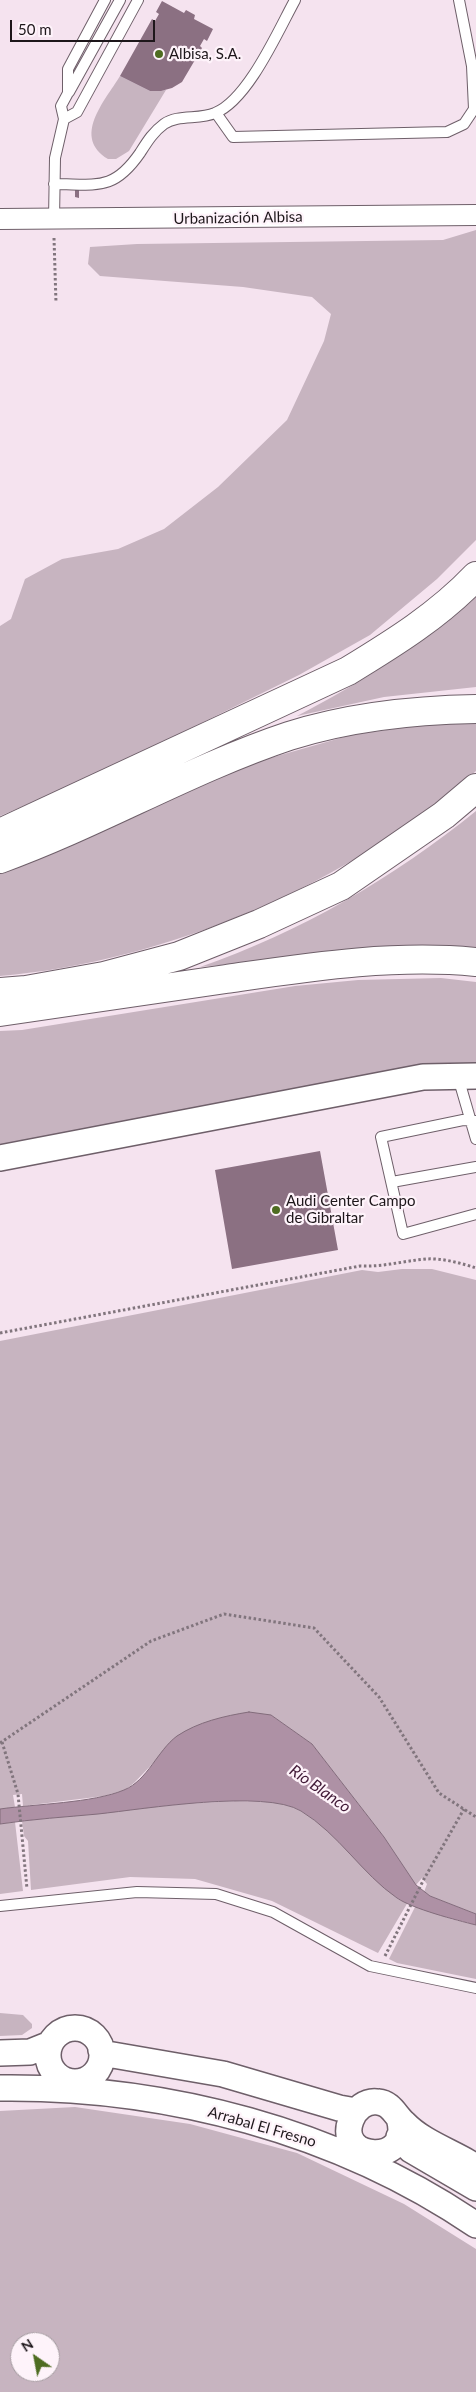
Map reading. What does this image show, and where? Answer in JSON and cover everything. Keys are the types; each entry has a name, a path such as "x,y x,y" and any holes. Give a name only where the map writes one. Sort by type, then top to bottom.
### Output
{"highway":[{"path":"0,833 348,671 402,638 461,592 476,576"},
{"path":"0,859 43,843 229,758 290,736 337,723 391,715 476,709"},
{"path":"0,992 26,990 104,976 179,956 259,924 341,886 444,815 476,788"},
{"path":"0,1012 302,968 379,959 447,959 476,962"}],"street":[{"name":"Urbanización Albisa","path":"0,219 54,220 476,214"},
{"path":"0,1158 423,1077 467,1076"},
{"path":"0,2053 30,2052 50,2044 62,2032 78,2027 95,2036 101,2050 100,2065 91,2077 78,2082 62,2078 52,2070 49,2062 50,2044"},
{"path":"101,2050 107,2054 223,2074 339,2108 356,2111 349,2132 356,2146"},
{"name":"Arrabal El Fresno","path":"91,2077 108,2087 156,2092 217,2104 282,2121 346,2145 356,2146 369,2154 394,2136 416,2133 476,2167"},
{"name":"Arrabal El Fresno","path":"30,2088 44,2086 62,2078"},
{"name":"Arrabal El Fresno","path":"0,2088 58,2088 161,2101 260,2124 334,2148 358,2159 451,2208 476,2225"},
{"name":"Arrabal El Fresno","path":"356,2111 365,2104 377,2102 392,2109 394,2136 411,2150 476,2188"},
{"path":"394,2136 402,2172 476,2214"}],"lane":[{"path":"68,93 68,69 105,0"},
{"path":"54,220 55,158 64,119 61,106 120,0"},
{"path":"64,119 77,112 138,0"},
{"path":"54,184 105,185 120,176 133,163 154,131 166,122 216,113 235,100 248,83 295,0"},
{"path":"216,113 233,137 446,132 456,130 470,117 474,109 472,66 459,0"},
{"path":"467,1076 476,1139"},
{"path":"473,1120 463,1120 381,1137 403,1234 476,1214"},
{"path":"392,1182 476,1167"},
{"path":"0,1906 137,1892 216,1894 273,1912 362,1962 379,1968 476,1988"}],"path":[{"path":"54,220 56,303"},
{"path":"0,1333 360,1266 380,1267 428,1259 463,1264 476,1268"},
{"path":"28,1902 18,1794 1,1743 151,1641 224,1614 314,1628 380,1696 438,1793 476,1817"},
{"path":"379,1968 424,1879 464,1809"}],"shaded area":[{"path":"120,76 150,91 166,90 129,151 116,159 108,159 98,150 92,140 92,130 100,108"},
{"path":"476,230 476,540 437,579 370,635 299,675 181,733 70,786 0,816 0,626 11,619 25,579 62,559 118,549 164,529 218,487 287,420 324,341 331,314 312,297 243,287 100,276 88,264 90,247 137,244 443,240"},
{"path":"476,596 476,687 384,697 297,716 390,662"},
{"path":"476,723 476,771 427,811 373,848 315,881 254,910 191,935 127,954 63,968 0,976 0,872 235,768 351,735 429,724"},
{"path":"476,811 476,948 412,946 365,948 200,967 274,937 345,901 412,859"},
{"path":"441,978 476,982 476,1070 0,1150 0,1031 22,1030 295,986 358,980"},
{"path":"402,1269 432,1269 476,1280 476,1914 424,1892 427,1884 422,1878 416,1885 384,1837 312,1744 271,1715 160,1756 125,1790 104,1796 23,1806 22,1794 13,1795 15,1807 0,1809 0,1341 362,1270 378,1272"},
{"path":"235,1801 277,1803 294,1808 310,1816 342,1842 398,1899 408,1902 378,1953 272,1901 195,1879 130,1877 31,1890 28,1841 24,1836 22,1821 184,1804"},
{"path":"15,1822 23,1891 0,1894 0,1824"},
{"path":"416,1905 451,1919 476,1925 476,1979 397,1963 389,1959"},
{"path":"0,2013 23,2015 32,2024 32,2028 22,2035 0,2036"},
{"path":"75,2107 190,2124 297,2153 404,2204 476,2249 476,2392 0,2392 0,2111"}],"water":[{"name":"Río Blanco","path":"249,1712 271,1715 312,1744 384,1837 416,1885 430,1896 476,1914 476,1925 424,1910 397,1898 373,1878 315,1820 301,1811 284,1805 261,1801 203,1802 0,1824 0,1809 96,1798 124,1790 140,1779 170,1742 185,1731 212,1720"}],"building":[{"path":"162,1 184,13 186,10 195,15 194,19 213,29 207,41 204,39 200,46 202,48 182,82 172,88 150,91 120,76 152,19 155,21 159,14 156,12"},
{"path":"75,190 79,190 79,198 75,197"},
{"name":"Audi Center Campo de Gibraltar","path":"320,1151 338,1250 232,1269 215,1170"}],"place":[{"name":"Albisa, S.A.","path":"159,54"},
{"name":"Audi Center Campo de Gibraltar","path":"276,1210"}]}
